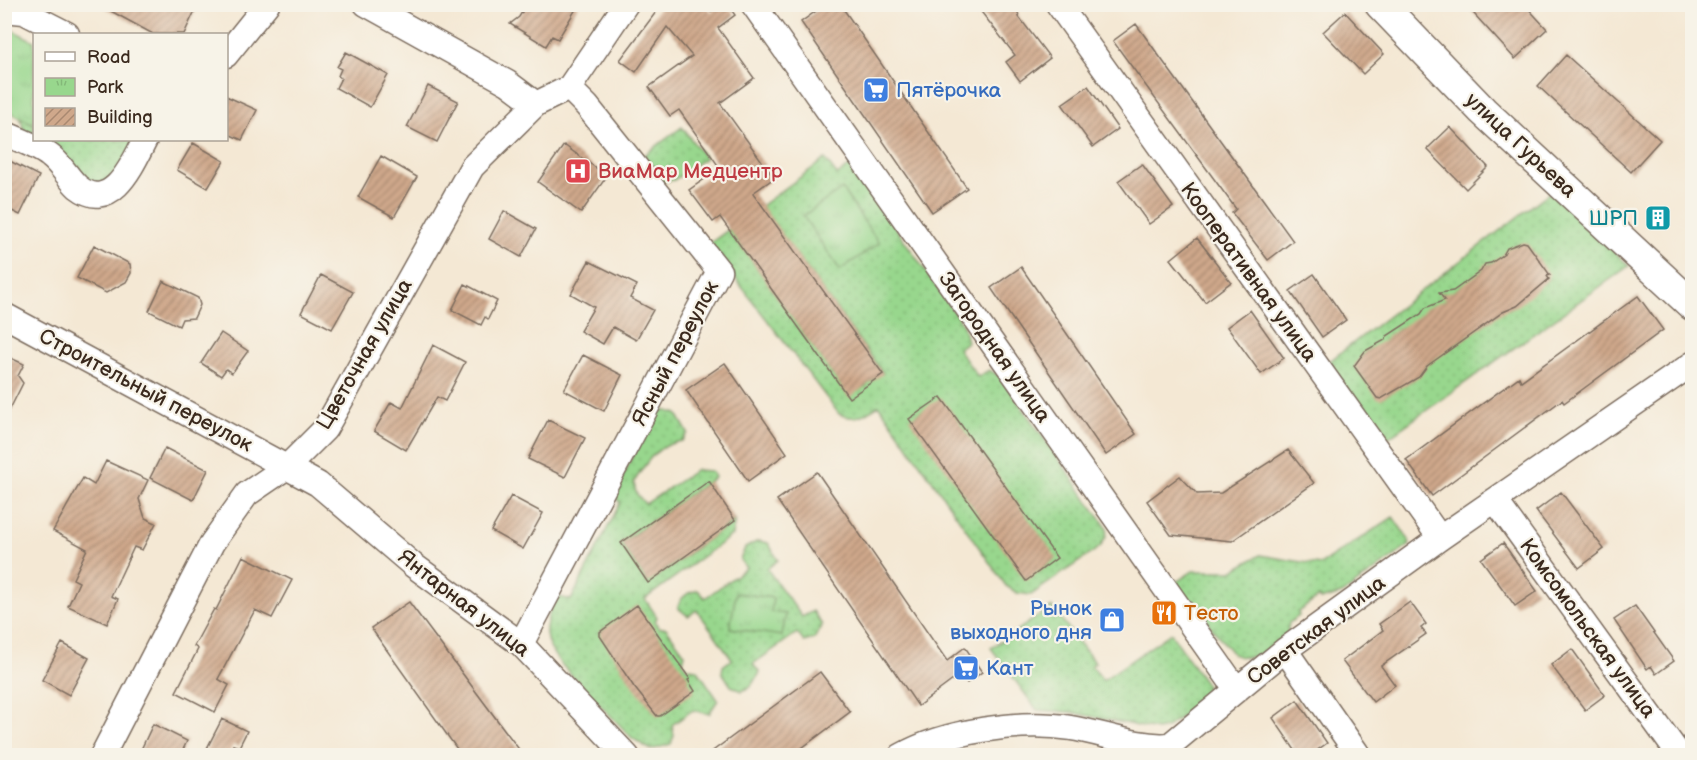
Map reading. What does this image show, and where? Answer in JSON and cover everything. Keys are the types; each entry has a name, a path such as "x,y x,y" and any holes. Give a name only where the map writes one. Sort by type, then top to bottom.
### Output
{"main road":[{"name":"улица Гурьева","path":"1380,4 1483,111 1692,305"}],"street":[{"path":"228,53 267,4"},
{"path":"366,4 508,83 537,104"},
{"path":"569,88 626,4"},
{"name":"Загородная улица","path":"753,4 1237,690"},
{"name":"Кооперативная улица","path":"1058,4 1440,538"},
{"path":"4,10 24,12 65,33"},
{"name":"Цветочная улица","path":"102,756 212,543 248,494 288,466 325,429 472,167 537,104 569,88"},
{"name":"Ясный переулок","path":"521,644 719,271 587,106 569,88"},
{"path":"4,133 50,155 79,187 93,194 110,192 126,176 144,141"},
{"name":"Строительный переулок","path":"4,315 288,466"},
{"name":"Советская улица","path":"901,756 918,746 954,736 1026,726 1069,727 1154,751 1170,745 1285,650 1440,538 1692,364"},
{"name":"Янтарная улица","path":"288,466 318,484 413,566 521,644 627,756"},
{"name":"Комсомольская улица","path":"1495,500 1680,756"},
{"path":"1285,650 1359,756"}],"green space":[{"path":"4,26 33,40 33,124 5,110"},
{"path":"20,117 33,124 33,141 138,141 123,170 96,188 27,139"},
{"path":"682,127 705,158 674,180 662,182 642,157"},
{"path":"825,159 837,175 852,165 963,325 967,342 958,349 978,377 989,370 1000,376 1107,528 1106,537 1100,547 1031,595 1017,593 1006,586 879,405 855,417 839,414 709,244","holes":["764,210 883,373 849,397 732,233"]},
{"path":"842,189 879,243 840,270 803,216"},
{"path":"1550,192 1629,266 1382,442 1326,364"},
{"path":"664,410 677,414 688,433 682,441 665,446 653,455 634,482 636,493 645,504 696,470 711,471 715,477 621,543 648,583 735,520 732,535 645,599 657,617 655,622 659,628 666,628 685,654 683,662 688,668 697,669 718,700 709,714 693,710 672,725 674,735 671,744 651,750 632,738 561,664 547,641 546,626 554,600 560,597 571,600 620,503 614,495 654,412"},
{"path":"1393,517 1410,545 1342,594 1320,600 1319,597 1298,612 1299,616 1289,623 1287,635 1255,656 1241,657 1233,654 1175,583 1193,571 1232,571 1260,555 1320,565"},
{"path":"758,541 768,543 778,560 767,569 802,617 813,611 822,625 814,639 804,642 797,633 753,664 760,673 750,687 742,691 731,686 722,672 723,666 732,659 697,610 688,616 678,608 688,594 698,590 705,598 746,568 740,560 745,548"},
{"path":"736,593 773,598 771,612 786,614 782,636 730,628"},
{"path":"1052,607 1095,663 1091,665 1103,680 1171,633 1206,684 1208,691 1205,698 1166,728 1157,730 1070,712 1037,710 991,648"}],"building":[{"path":"98,4 198,4 184,33 151,33"},
{"path":"527,4 579,4 558,39 552,36 546,46 510,24 519,17"},
{"path":"662,4 705,4 711,12 721,4 727,4 735,15 718,28 754,78 720,103 774,178 753,193 883,374 849,398 720,217 713,222 689,190 720,168 679,110 670,116 649,87 692,56 667,27 636,72 620,60"},
{"path":"826,4 840,4 967,188 932,212 801,22"},
{"path":"975,4 1016,4 1019,17 1050,58 1020,81 1006,62 1015,55"},
{"path":"1465,4 1524,4 1547,29 1515,59"},
{"path":"1345,12 1384,54 1363,74 1323,32"},
{"path":"1136,24 1293,241 1268,260 1232,213 1236,209 1113,41"},
{"path":"346,52 388,75 370,107 336,88 341,78 338,76 341,69 337,67"},
{"path":"1566,55 1660,140 1631,172 1538,86"},
{"path":"428,86 458,101 437,142 407,127"},
{"path":"1088,86 1118,129 1093,147 1062,104"},
{"path":"228,97 257,110 242,140 228,134"},
{"path":"1450,127 1488,167 1466,189 1427,149"},
{"path":"193,143 224,161 208,188 177,170"},
{"path":"564,145 607,176 581,213 538,182"},
{"path":"381,156 417,177 394,217 358,197"},
{"path":"4,158 39,176 20,215 4,207"},
{"path":"1142,164 1173,207 1149,224 1118,181"},
{"path":"504,211 536,229 521,257 489,239"},
{"path":"1197,238 1231,282 1205,302 1171,259"},
{"path":"1523,242 1527,243 1550,275 1547,276 1549,279 1517,306 1503,312 1427,366 1419,377 1381,399 1377,398 1354,366 1365,351 1385,340 1387,336 1421,314 1425,308 1445,300 1439,293 1453,291 1481,271 1485,264 1503,255 1507,248"},
{"path":"94,245 130,264 131,273 126,282 106,293 77,278"},
{"path":"589,261 637,285 630,298 653,310 636,340 613,327 603,344 580,331 594,307 571,294"},
{"path":"1021,267 1136,434 1106,455 991,288"},
{"path":"1314,274 1346,320 1322,337 1290,291"},
{"path":"321,275 353,292 332,329 301,313"},
{"path":"163,281 198,298 200,305 194,318 182,319 179,326 149,311"},
{"path":"465,284 497,301 488,319 485,317 481,325 452,310"},
{"path":"1638,296 1663,330 1564,403 1562,400 1432,496 1406,460 1519,377 1521,381"},
{"path":"1250,310 1284,358 1261,374 1227,327"},
{"path":"221,333 248,351 232,373 226,369 221,376 201,363"},
{"path":"433,345 465,362 445,401 437,397 406,450 374,431 391,402 402,408"},
{"path":"4,355 24,364 18,376 23,383 4,421"},
{"path":"583,355 622,375 604,411 564,390"},
{"path":"725,363 787,453 748,481 686,390"},
{"path":"941,397 1057,558 1026,581 909,419"},
{"path":"548,420 585,438 565,477 528,459"},
{"path":"165,448 208,470 193,500 150,478"},
{"path":"1288,450 1314,483 1232,541 1171,535 1147,501 1180,476 1197,494 1221,493"},
{"path":"106,461 148,480 139,499 145,518 156,523 142,550 134,547 111,596 118,599 107,624 68,606 79,582 73,579 87,549 53,531 83,478 94,485"},
{"path":"817,472 947,661 965,647 982,672 967,683 961,674 918,706 777,500"},
{"path":"709,481 735,520 648,583 621,543"},
{"path":"1561,492 1604,549 1579,568 1536,511"},
{"path":"511,496 543,513 523,549 491,531"},
{"path":"1503,543 1537,591 1515,606 1481,559"},
{"path":"243,556 292,580 272,618 255,610 218,679 229,685 215,712 176,692 198,649 194,646 214,609 216,610"},
{"path":"409,602 524,756 462,756 371,628"},
{"path":"1410,602 1426,624 1421,628 1426,634 1381,666 1395,685 1373,702 1342,661 1383,630 1379,624"},
{"path":"637,605 690,679 688,680 695,691 660,716 657,716 634,687 600,636 600,632"},
{"path":"1635,606 1674,661 1656,674 1651,666 1647,669 1614,620"},
{"path":"62,643 89,658 69,695 42,680"},
{"path":"1572,649 1605,695 1585,710 1551,665"},
{"path":"820,672 850,712 791,756 706,756"},
{"path":"1297,700 1327,743 1309,756 1299,756 1273,718"},
{"path":"222,719 247,731 239,747 233,745 227,756 203,756"},
{"path":"153,724 187,741 180,756 138,756"}],"place":[{"name":"Пятёрочка","path":"876,90"},
{"name":"ВиаМар Медцентр","path":"578,171"},
{"name":"ШРП","path":"1658,218"},
{"name":"Тесто","path":"1164,613"},
{"name":"Рынок выходного дня","path":"1112,620"},
{"name":"Кант","path":"966,668"}]}
